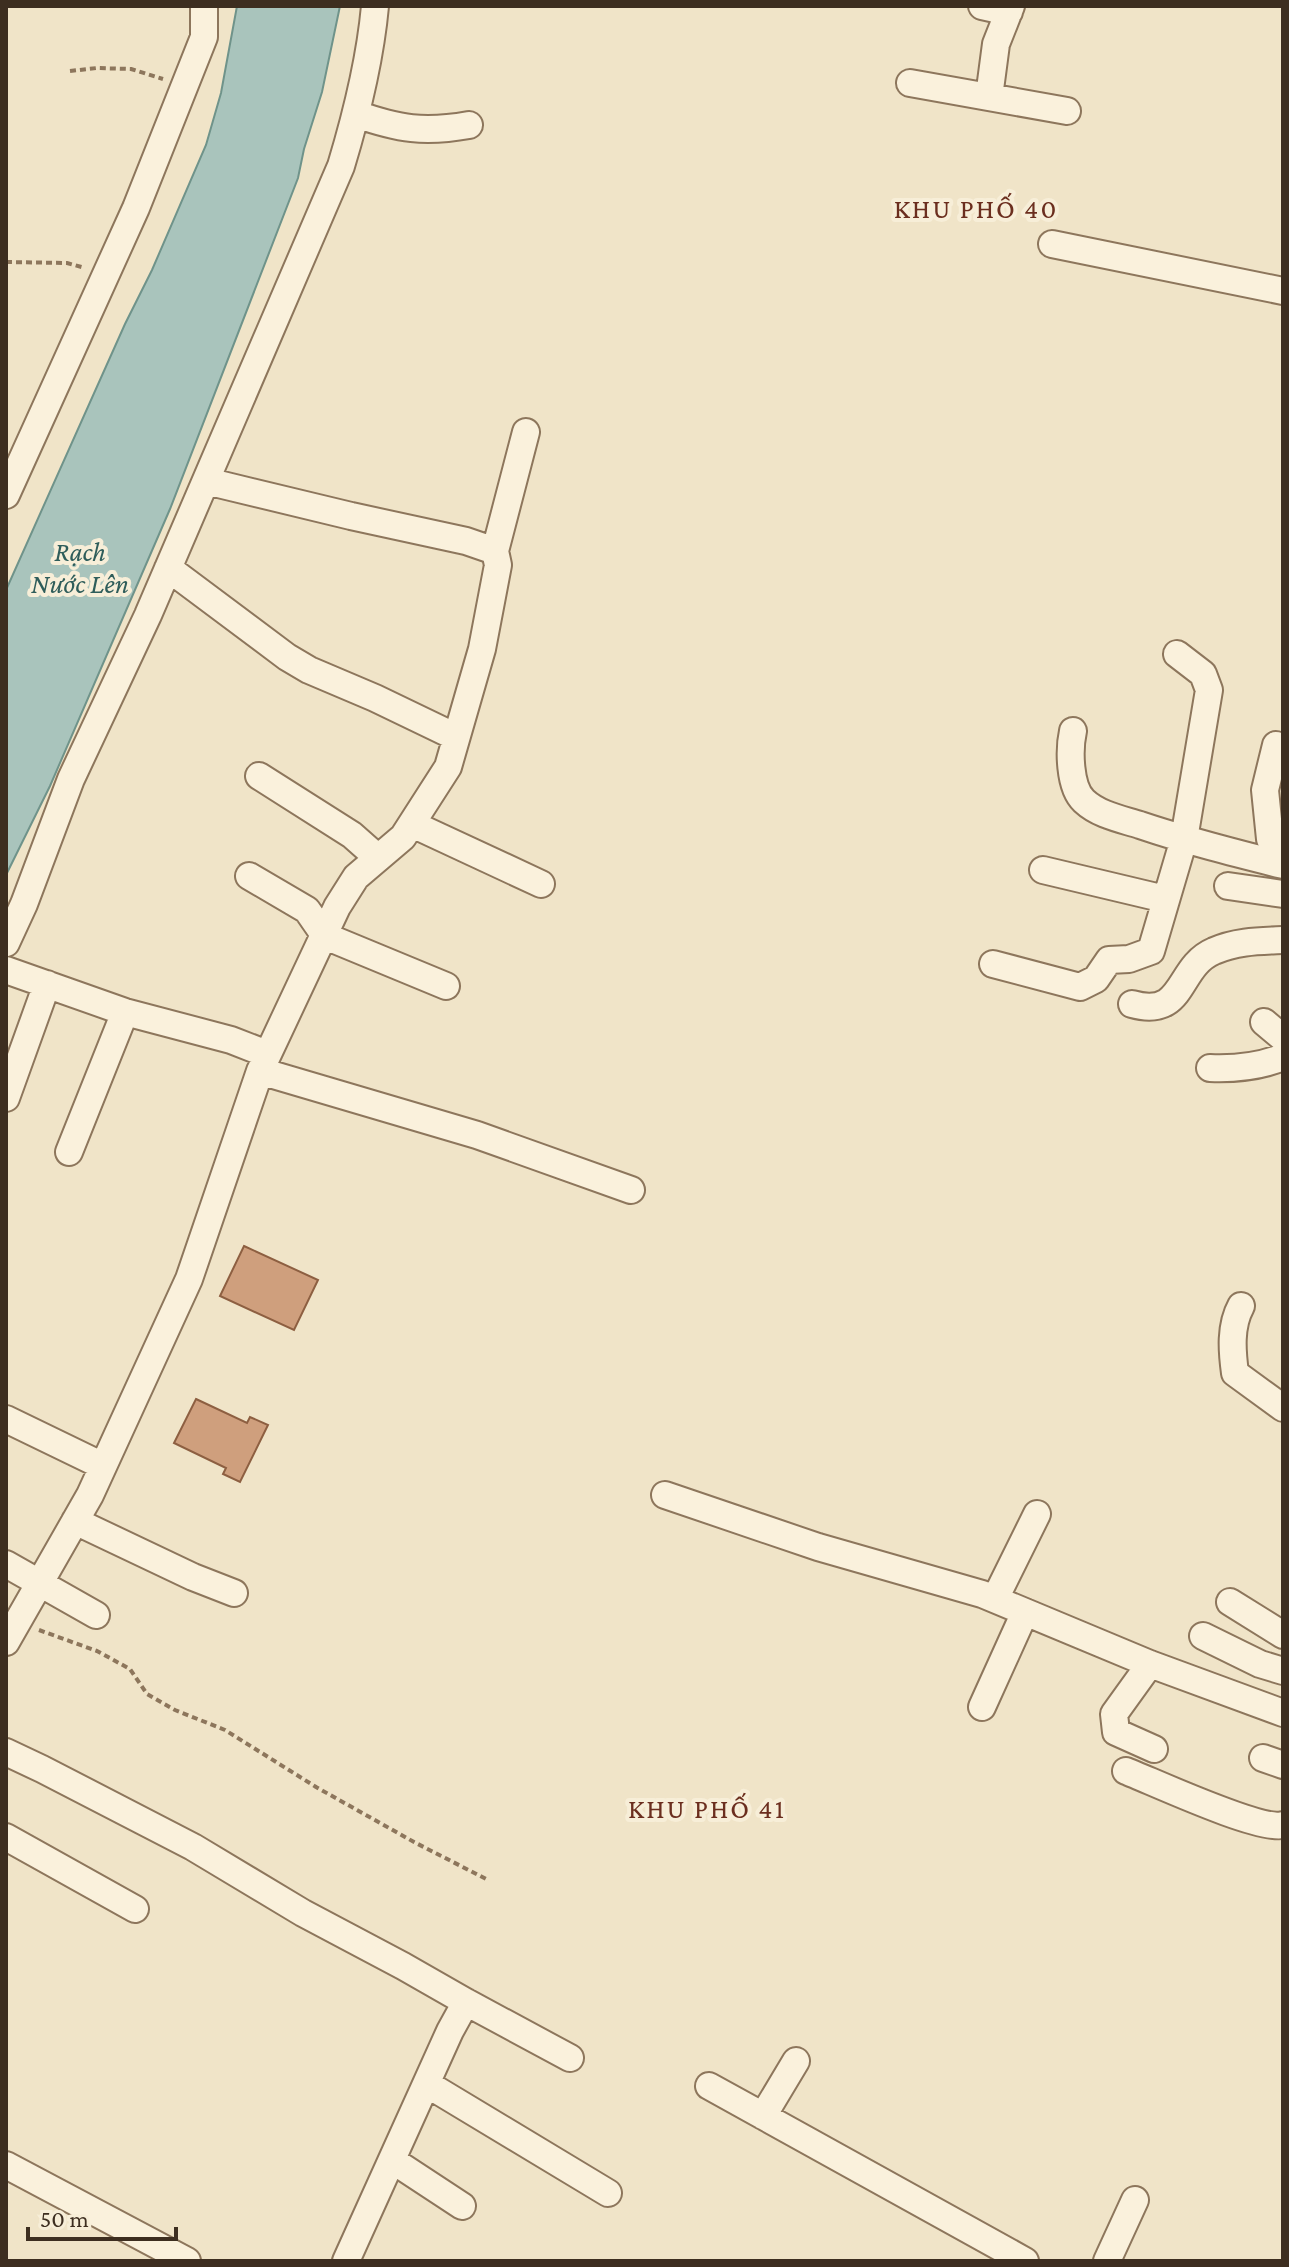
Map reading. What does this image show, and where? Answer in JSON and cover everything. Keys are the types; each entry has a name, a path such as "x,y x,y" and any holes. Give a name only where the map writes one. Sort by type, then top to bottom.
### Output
{"street":[{"path":"6,495 136,208 204,37 204,6"},
{"path":"6,943 71,779 168,568 341,166 371,47 375,6"},
{"path":"982,6 1010,9 996,44 989,97"},
{"path":"910,83 1067,111"},
{"path":"356,114 403,128 437,129 469,125"},
{"path":"1052,244 1283,291"},
{"path":"12,1632 90,1495 189,1279 264,1063 337,907 356,877 403,837 448,767 482,649 498,565 495,551 526,432"},
{"path":"206,481 466,541 495,551"},
{"path":"168,568 309,670 456,737"},
{"path":"993,964 1080,987 1096,979 1109,960 1129,959 1151,951 1184,839 1209,690 1203,674 1177,654"},
{"path":"1073,731 1070,746 1072,772 1082,799 1101,813 1282,865"},
{"path":"1276,745 1265,790 1270,839 1282,865"},
{"path":"259,776 352,835 378,858"},
{"path":"412,824 541,884"},
{"path":"1043,870 1165,899"},
{"path":"249,876 307,910 325,936 446,986"},
{"path":"1228,886 1283,894"},
{"path":"1132,1004 1146,1008 1166,1004 1179,990 1194,964 1213,951 1244,942 1283,940"},
{"path":"6,970 125,1012 231,1040 264,1063 631,1190"},
{"path":"6,1098 47,984"},
{"path":"69,1152 125,1012"},
{"path":"1210,1068 1231,1069 1265,1064 1283,1057"},
{"path":"1241,1306 1236,1314 1231,1349 1235,1373 1283,1408"},
{"path":"6,1419 103,1466"},
{"path":"665,1495 818,1547 982,1594 1150,1664 1283,1713"},
{"path":"995,1599 1037,1514"},
{"path":"75,1521 234,1593"},
{"path":"6,1564 96,1615"},
{"path":"1230,1602 1283,1635"},
{"path":"982,1707 1025,1612"},
{"path":"1203,1636 1260,1664 1283,1671"},
{"path":"1150,1664 1114,1714 1116,1732 1154,1749"},
{"path":"6,1752 193,1847 303,1913 570,2058"},
{"path":"1126,1771 1232,1814 1267,1826 1283,1825"},
{"path":"6,1837 135,1909"},
{"path":"346,2261 466,2002"},
{"path":"763,2116 796,2061"},
{"path":"427,2084 608,2193"},
{"path":"709,2086 1025,2261"},
{"path":"392,2160 462,2206"},
{"path":"6,2165 187,2261"},
{"path":"1107,2261 1135,2200"}],"path":[{"path":"70,71 131,69 183,88"},
{"path":"6,262 67,263 106,275"},
{"path":"12,1632 97,1651 130,1669 147,1694 225,1730 316,1787 488,1880"}],"water":[{"name":"Rạch Nước Lên","path":"237,6 340,6 322,92 298,178 170,509 50,786 6,875 6,590 206,145 221,93"}],"building":[{"path":"244,1246 318,1280 294,1330 220,1296"},
{"path":"196,1399 247,1423 250,1417 268,1425 240,1482 223,1474 226,1468 174,1443"}],"district":[{"name":"KHU PHỐ 40","path":"976,208"},
{"name":"KHU PHỐ 41","path":"707,1808"}]}
